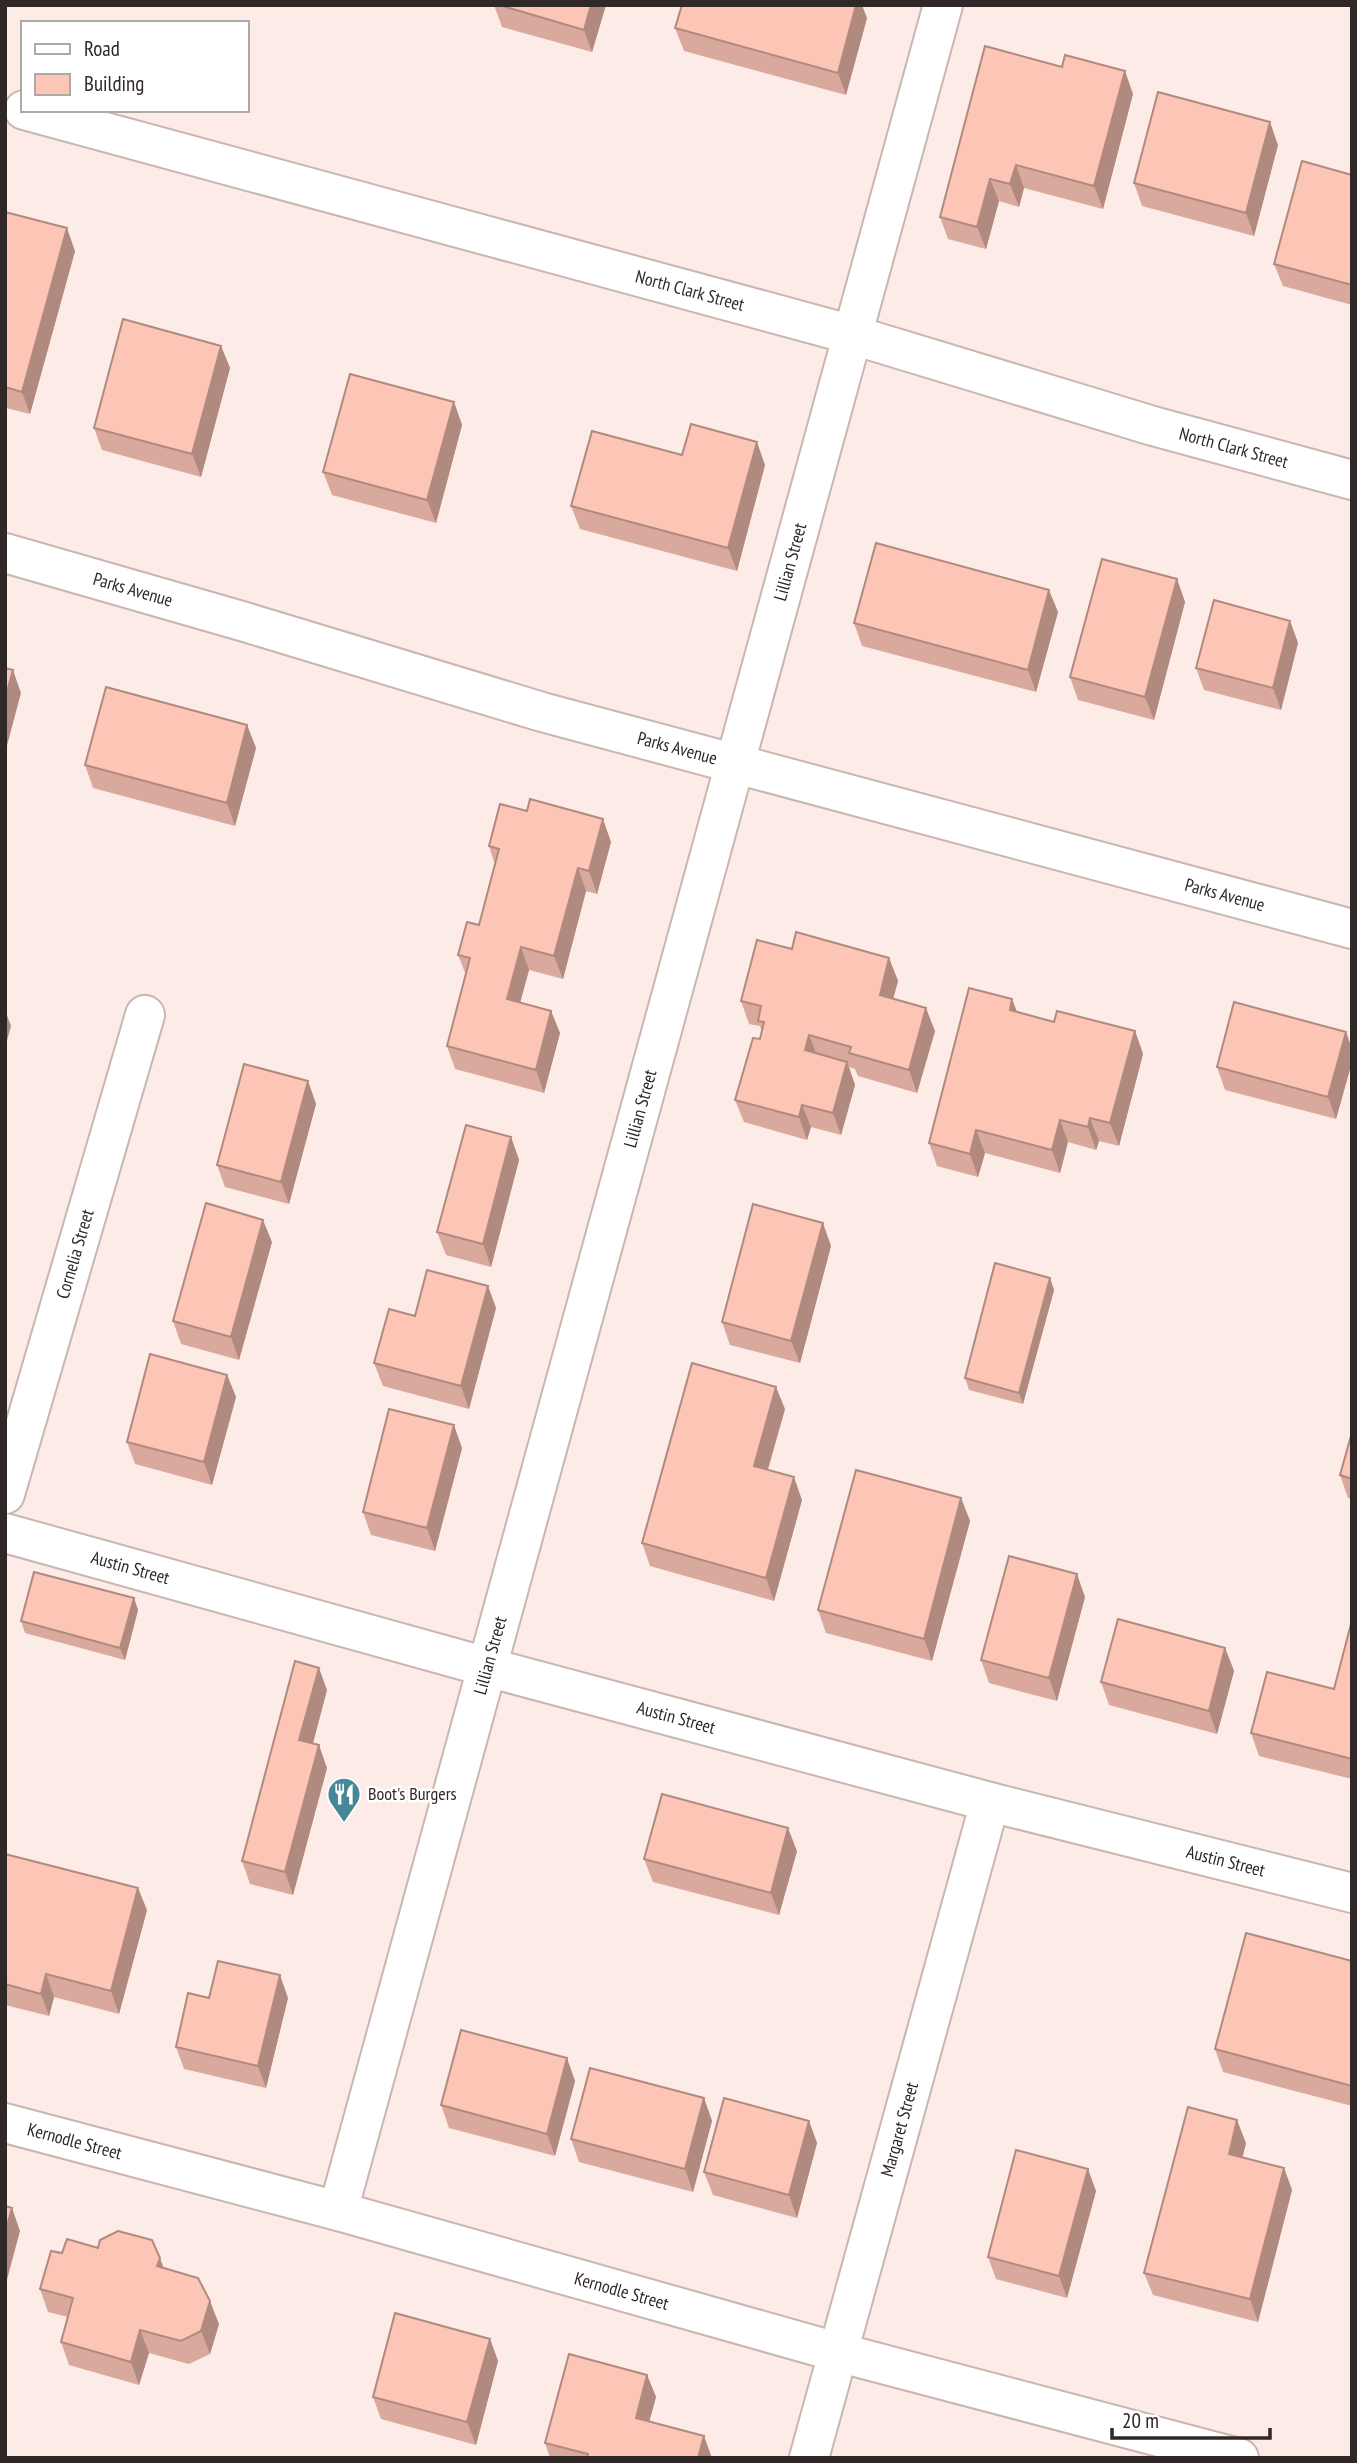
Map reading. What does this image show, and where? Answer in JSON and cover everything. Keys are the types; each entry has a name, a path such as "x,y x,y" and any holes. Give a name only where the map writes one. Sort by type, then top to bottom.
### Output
{"street":[{"name":"Lillian Street","path":"338,2211 943,5"},
{"name":"North Clark Street","path":"30,112 853,335 1153,426 1352,480"},
{"name":"Parks Avenue","path":"5,553 246,622 542,712 1352,929"},
{"name":"Cornelia Street","path":"5,1494 145,1015"},
{"name":"Austin Street","path":"5,1533 487,1667 990,1802 1352,1893"},
{"name":"Margaret Street","path":"809,2458 990,1802"},
{"name":"Kernodle Street","path":"5,2123 338,2211 837,2352 1239,2458"}],"building":[{"path":"499,5 591,5 584,30"},
{"path":"682,5 856,5 838,73 675,28"},
{"path":"985,46 1062,67 1065,55 1125,71 1094,186 1016,165 1010,184 990,179 977,227 940,217"},
{"path":"1158,92 1270,122 1246,213 1134,183"},
{"path":"1302,161 1352,175 1352,285 1274,264"},
{"path":"5,212 67,228 22,392 5,387"},
{"path":"123,319 221,346 192,454 94,428"},
{"path":"350,374 454,402 427,500 323,472"},
{"path":"691,424 757,442 728,548 571,506 592,431 682,455"},
{"path":"876,543 1049,590 1028,670 854,623"},
{"path":"1102,559 1177,579 1145,697 1070,677"},
{"path":"1214,600 1290,621 1273,688 1196,668"},
{"path":"5,668 13,670 5,699"},
{"path":"106,687 247,725 227,803 85,765"},
{"path":"530,799 603,819 589,871 578,868 554,956 521,947 507,999 551,1011 536,1070 447,1046 470,958 458,955 467,922 479,925 499,849 489,846 500,804 527,811"},
{"path":"796,932 889,958 880,995 926,1008 909,1070 849,1053 851,1047 809,1035 805,1050 847,1062 833,1113 802,1105 799,1117 735,1100 753,1038 760,1039 764,1022 758,1021 761,1006 741,1001 757,940 792,949"},
{"path":"969,988 1012,999 1010,1010 1054,1022 1057,1011 1135,1031 1110,1123 1090,1118 1088,1127 1060,1120 1052,1150 976,1130 970,1154 929,1143"},
{"path":"1234,1002 1346,1032 1328,1097 1217,1067"},
{"path":"244,1064 308,1081 281,1182 217,1165"},
{"path":"466,1125 511,1137 483,1244 437,1232"},
{"path":"206,1203 263,1220 231,1337 173,1321"},
{"path":"753,1204 823,1223 791,1341 722,1322"},
{"path":"995,1263 1050,1278 1019,1393 965,1378"},
{"path":"427,1270 488,1286 461,1386 374,1363 389,1309 415,1316"},
{"path":"150,1354 227,1375 204,1462 127,1442"},
{"path":"692,1363 776,1387 754,1466 794,1477 766,1578 642,1543"},
{"path":"389,1409 454,1425 427,1528 363,1512"},
{"path":"1352,1432 1352,1479 1340,1475"},
{"path":"856,1470 961,1498 924,1639 818,1610"},
{"path":"1009,1556 1077,1574 1049,1678 981,1660"},
{"path":"34,1572 134,1598 120,1648 21,1621"},
{"path":"1118,1619 1225,1648 1209,1711 1101,1682"},
{"path":"1352,1620 1352,1759 1251,1733 1267,1672 1334,1689"},
{"path":"295,1661 319,1668 299,1740 319,1745 285,1872 242,1861"},
{"path":"662,1794 788,1828 771,1893 644,1859"},
{"path":"5,1854 138,1888 111,1991 46,1974 41,1994 5,1984"},
{"path":"1246,1933 1352,1961 1352,2086 1215,2049"},
{"path":"218,1961 280,1975 258,2066 176,2047 188,1993 209,1998"},
{"path":"461,2030 567,2058 547,2134 441,2105"},
{"path":"590,2068 704,2098 685,2169 571,2139"},
{"path":"724,2098 809,2121 789,2195 704,2172"},
{"path":"1188,2107 1237,2120 1229,2154 1284,2168 1250,2299 1144,2273"},
{"path":"1016,2150 1088,2169 1059,2276 988,2257"},
{"path":"5,2206 12,2208 5,2233"},
{"path":"118,2231 152,2240 160,2258 157,2266 198,2278 210,2301 201,2331 181,2341 140,2330 131,2362 61,2342 73,2298 40,2289 51,2251 62,2253 67,2239 98,2248 100,2240"},
{"path":"395,2313 490,2339 467,2422 373,2397"},
{"path":"569,2354 647,2375 636,2418 704,2436 698,2458 587,2458 588,2454 545,2443"}],"place":[{"name":"Boot's Burgers","path":"344,1824"}]}
